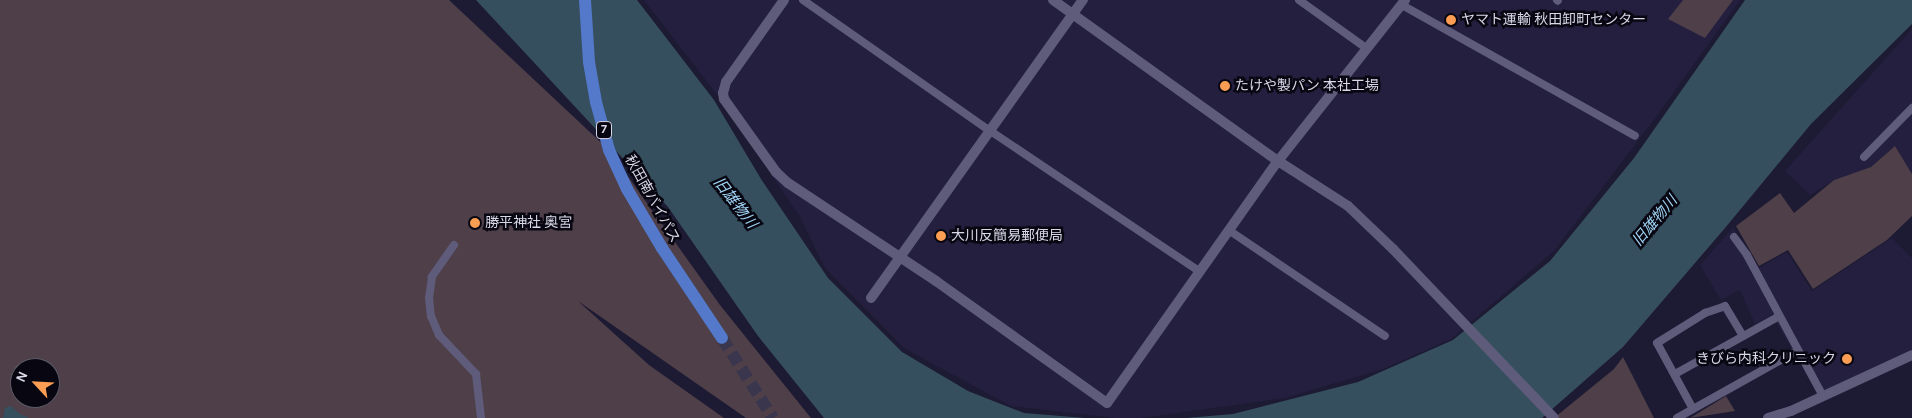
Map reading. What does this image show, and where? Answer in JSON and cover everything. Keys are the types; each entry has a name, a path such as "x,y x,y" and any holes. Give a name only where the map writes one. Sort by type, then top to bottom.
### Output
{"highway":[{"name":"秋田南バイパス","path":"585,0 589,62 596,102 609,150 627,189 662,248 722,338"}],"street":[{"path":"784,0 726,82 723,94 724,99 782,178 901,257 1107,403 1278,161 1403,2 1635,136"},
{"path":"803,0 989,130 1200,272"},
{"path":"1053,0 1278,161 1348,206 1393,249 1554,418"},
{"path":"871,298 1083,0"},
{"path":"1299,0 1366,48"},
{"path":"1864,157 1912,108"},
{"path":"1230,231 1385,336"},
{"path":"1734,236 1747,255 1778,318 1822,396"},
{"path":"454,245 432,277 429,298 431,316 439,335 476,374 481,418"},
{"path":"1693,410 1657,343 1705,313 1725,306 1743,336"},
{"path":"1675,374 1778,318"},
{"path":"1677,418 1797,352"},
{"path":"1768,418 1791,411 1912,355"}],"shaded area":[{"path":"0,0 449,0 609,150 720,305 811,418 746,418 578,301 649,365 724,418 0,418"},
{"path":"644,0 1740,0 1653,121 1554,251 1451,339 1383,369 1285,398 1141,418 1115,418 1011,406 904,348 825,268 800,217 715,92"},
{"path":"1683,0 1733,0 1705,38 1668,19"},
{"path":"1912,29 1912,174 1895,146 1871,167 1834,180 1810,195 1785,171"},
{"path":"1895,146 1912,174 1912,216 1887,240 1813,289 1788,250 1759,266 1736,226 1780,193 1794,213 1834,180 1871,167"},
{"path":"1733,228 1759,268 1787,252 1812,291 1892,238 1912,258 1912,352 1818,395 1772,315 1755,324 1740,290 1721,300 1700,265"},
{"path":"1623,357 1654,418 1554,418 1614,369"},
{"path":"1726,396 1735,411 1690,418"}],"water":[{"name":"旧雄物川","path":"476,0 637,0 714,100 761,179 828,278 902,352 968,391 1024,413 1085,418 824,418 758,336 668,207"},
{"name":"旧雄物川","path":"1745,0 1912,0 1912,24 1811,124 1623,347 1542,418 1186,418 1233,414 1358,382 1453,340 1550,261 1634,158"},
{"path":"10,406 29,418 3,418 5,408"}],"tunnel":[{"path":"722,338 773,418"}],"place":[{"name":"ヤマト運輸 秋田卸町センター","path":"1451,20"},
{"name":"たけや製パン 本社工場","path":"1225,86"},
{"name":"勝平神社 奥宮","path":"475,223"},
{"name":"大川反簡易郵便局","path":"941,236"},
{"name":"きびら内科クリニック","path":"1847,359"}]}
